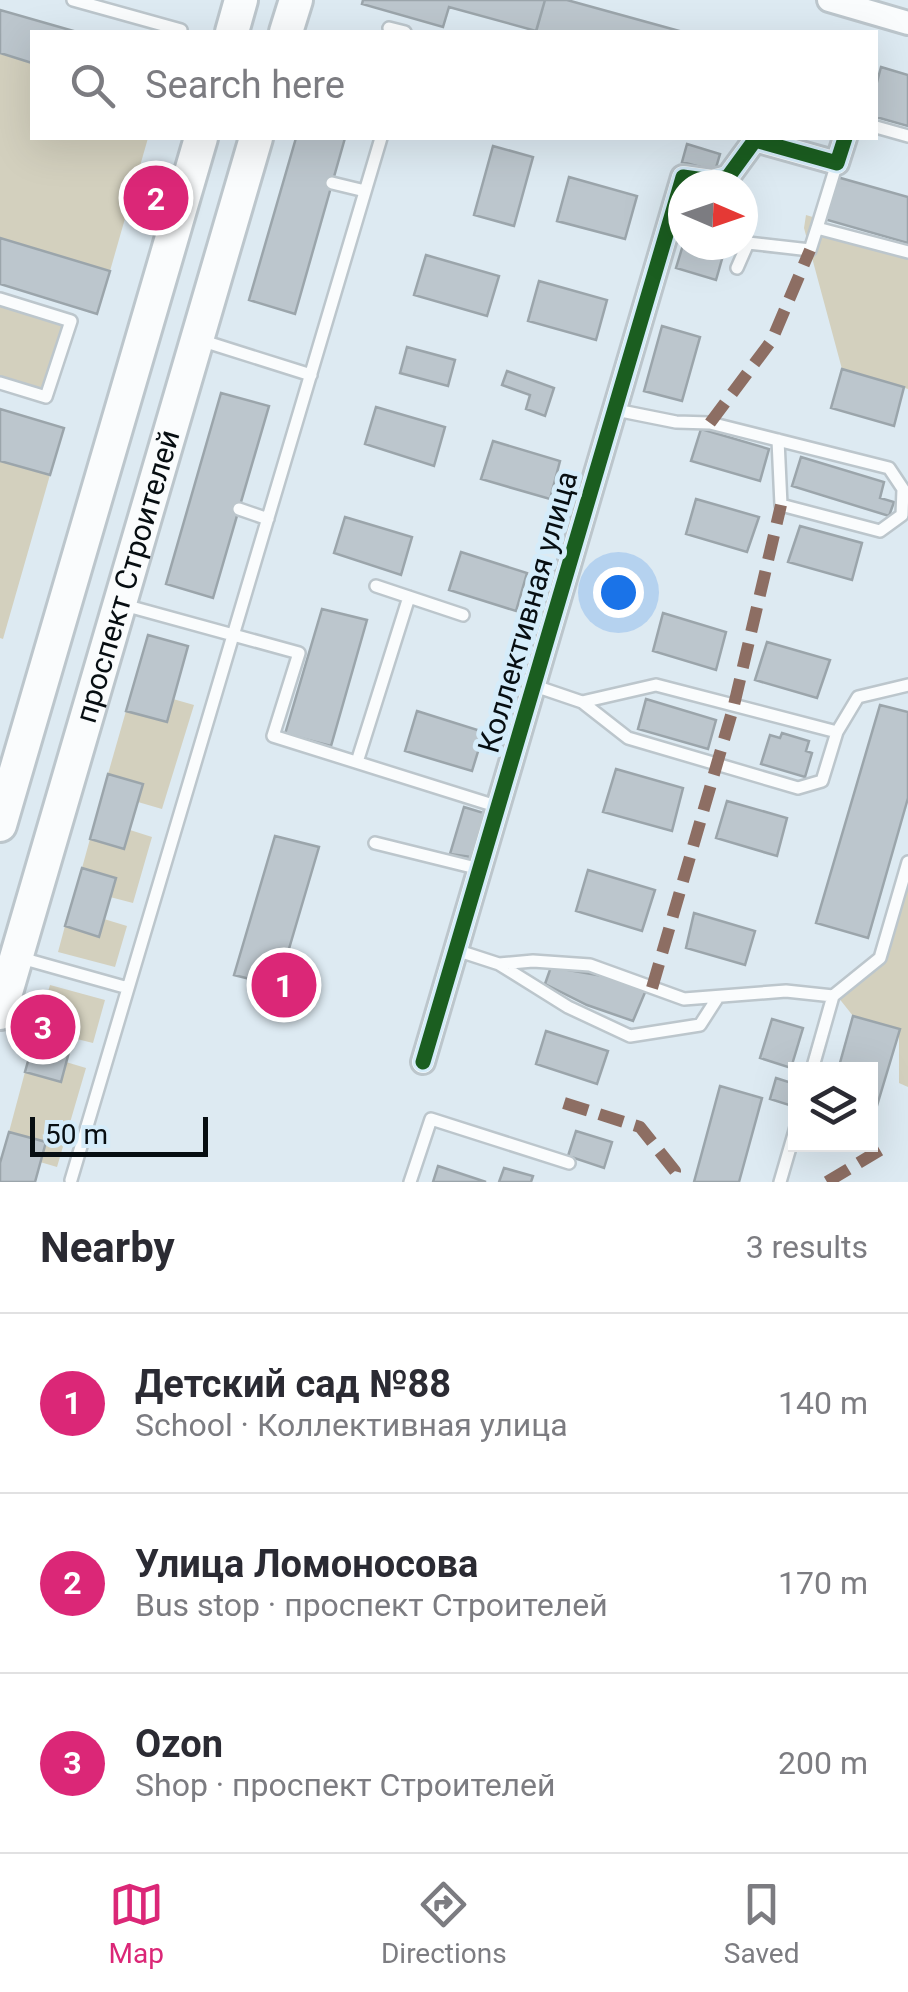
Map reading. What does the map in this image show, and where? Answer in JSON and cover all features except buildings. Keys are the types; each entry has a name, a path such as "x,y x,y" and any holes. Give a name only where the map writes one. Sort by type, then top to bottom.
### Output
{"main road":[{"path":"233,30 241,0"},
{"path":"287,30 296,0"},
{"name":"проспект Строителей","path":"0,825 200,140"},
{"name":"проспект Строителей","path":"0,1014 255,140"}],"street":[{"path":"829,0 879,26 908,23"},
{"name":"Коллективная улица","path":"423,1062 683,176 712,181 728,178 749,140"},
{"path":"754,140 837,163 844,140"}],"lane":[{"path":"73,0 181,30"},
{"path":"389,28 397,30"},
{"path":"878,127 908,136"},
{"path":"73,1181 380,140"},
{"path":"737,268 748,243 810,250 837,163"},
{"path":"332,183 365,191"},
{"path":"817,228 908,252"},
{"path":"0,299 71,321 46,397 0,383"},
{"path":"197,339 310,375"},
{"path":"616,410 676,422 710,423 778,440 889,468 904,488 902,515 880,531 781,505 778,440"},
{"path":"239,509 268,519"},
{"path":"376,586 463,614"},
{"path":"357,762 409,597"},
{"path":"120,604 299,653 273,736 498,807"},
{"path":"582,702 656,685 837,732"},
{"path":"534,686 582,702 628,738 798,788 822,781 837,732 858,698 908,685"},
{"path":"375,843 480,869"},
{"path":"814,1062 833,996 880,958 908,862"},
{"path":"456,950 500,964 568,1007 630,1036 700,1025 718,997"},
{"path":"16,957 128,988"},
{"path":"500,964 533,961 590,965 684,999 786,992 833,996"},
{"path":"410,1182 431,1119 569,1163"},
{"path":"780,1182 789,1152"}],"shaded area":[{"path":"0,53 30,62 30,140 147,140 110,271 0,238"},
{"path":"806,215 816,218 813,229 908,255 908,389 842,369 804,228"},
{"path":"0,299 71,321 46,397 0,383"},
{"path":"0,461 50,475 3,639 0,638"},
{"path":"173,699 194,705 162,809 138,802 142,783 108,774 126,711 166,722"},
{"path":"130,830 152,837 133,903 110,897 115,878 82,868 90,839 124,849"},
{"path":"908,878 908,1087 899,1083 899,1029 853,1016 838,997 884,961"},
{"path":"104,919 127,926 115,967 58,952 65,926 99,936"},
{"path":"50,985 105,1000 93,1043 73,1038 77,1022 42,1012"},
{"path":"66,1062 86,1068 57,1167 40,1162 46,1142 9,1132 25,1072 60,1082"}],"marked path":[{"path":"710,423 772,340 810,250"},
{"path":"652,988 734,705 781,505"},
{"path":"564,1103 640,1127 675,1171 672,1182"},
{"path":"827,1182 880,1150"}],"cycle path":[{"path":"423,1062 683,177 712,181 728,177 755,140"},
{"path":"755,140 837,163 844,140"}],"place":[{"name":"Улица Ломоносова","path":"156,198"},
{"name":"Детский сад №88","path":"284,985"},
{"name":"Ozon","path":"43,1027"}]}
